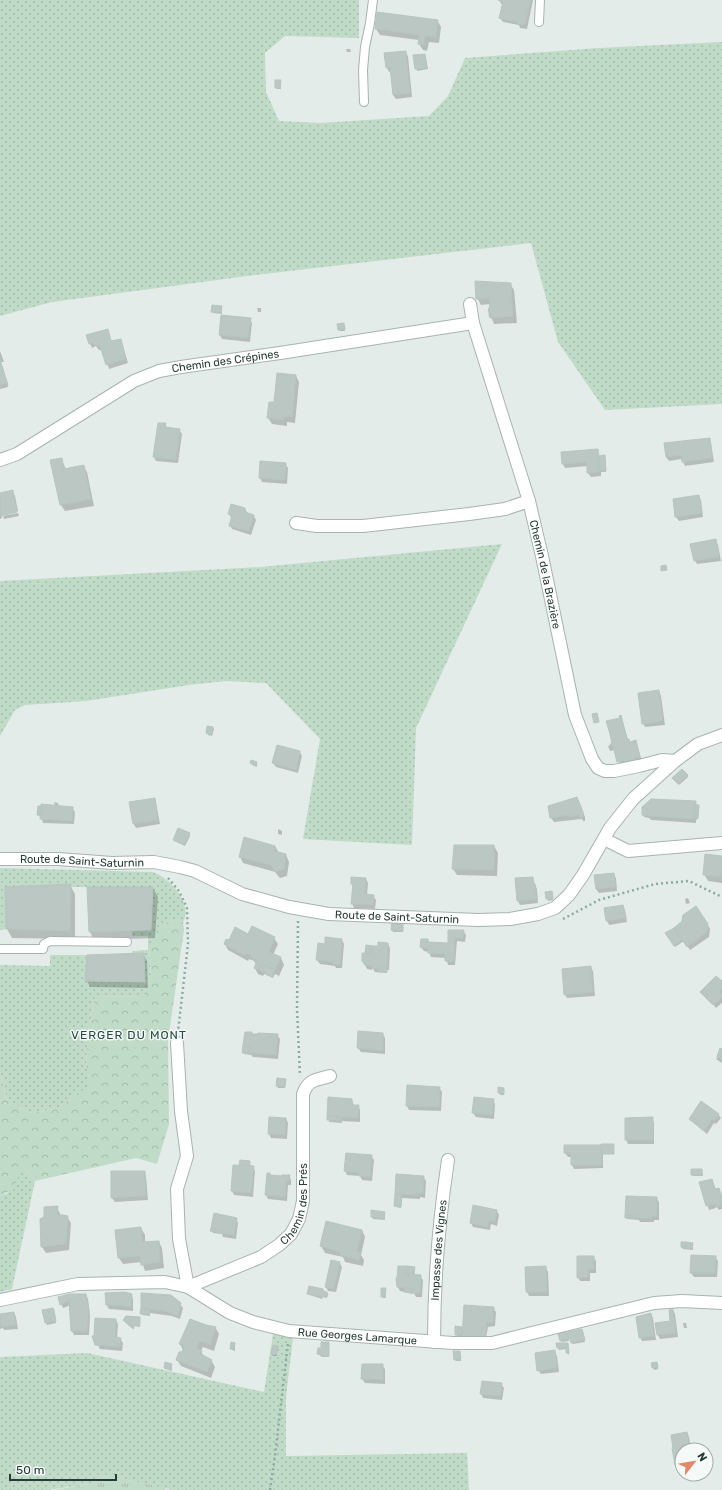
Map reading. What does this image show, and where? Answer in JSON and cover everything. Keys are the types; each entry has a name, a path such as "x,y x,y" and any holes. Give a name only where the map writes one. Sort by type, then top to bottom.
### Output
{"street":[{"name":"Chemin de la Brazière","path":"470,304 473,323 529,501 575,715 592,760 598,768 605,771 614,771 662,760 675,761"},
{"name":"Chemin des Crépines","path":"0,460 23,451 90,407 134,381 159,371 473,323"},
{"path":"296,524 317,526 362,526 505,509 529,501"},
{"name":"Route de Saint-Saturnin","path":"0,860 58,859 112,863 154,862 195,871 242,894 299,909 329,914 478,920 510,919 538,914 554,908 569,895 583,875 610,828 633,799 675,761 698,744 721,734"},
{"path":"604,839 628,852 722,843"},
{"path":"177,1044 181,1111 187,1156 177,1189 179,1238 188,1287"},
{"path":"306,1085 312,1081 330,1076"},
{"name":"Chemin des Prés","path":"188,1287 261,1257 279,1245 291,1234 299,1219 303,1201 303,1094 306,1085"},
{"name":"Impasse des Vignes","path":"434,1342 434,1298 438,1237 448,1160"},
{"name":"Rue Georges Lamarque","path":"0,1300 78,1284 165,1282 188,1287 230,1313 253,1322 289,1331 453,1343 492,1343 654,1303 682,1300 722,1303"}],"lane":[{"path":"364,102 363,70 365,47 373,0"},
{"path":"539,22 540,0"},
{"path":"0,949 43,949 44,944 50,941 128,942"}],"path":[{"path":"154,862 179,891 187,908 188,944 177,1044"},
{"path":"559,921 599,900 655,884 689,881 722,897"},
{"path":"299,909 297,1009 299,1075 306,1085"},
{"path":"270,1490 289,1331"}],"green space":[{"path":"0,0 359,0 359,38 285,36 265,53 266,92 279,121 321,123 429,116 448,96 465,58 599,48 722,42 722,404 605,410 558,342 531,243 255,275 52,302 0,316"},
{"path":"502,544 416,728 412,845 303,839 320,739 266,683 226,681 189,685 86,701 25,705 15,710 0,736 0,581 261,567"},
{"path":"0,868 152,872 166,879 172,885 183,900 185,908 186,915 183,922 176,919 168,922 159,929 149,948 151,978 143,996 95,997 90,1023 86,1061 90,1086 56,1109 29,1113 7,1099 0,1072 0,965 50,966 50,955 87,955 86,981 145,982 144,953 132,953 132,951 148,950 148,936 132,936 132,930 151,929 153,887 71,887 71,884 5,887 6,929 0,930"},
{"path":"176,919 183,922 184,930 168,1040 169,1124 157,1164 136,1158 35,1181 22,1166 17,1180 12,1188 0,1195 0,1072 7,1099 29,1113 56,1109 89,1086 86,1061 90,1023 95,997 143,996 151,978 149,948 158,929 168,922"},
{"path":"22,1166 35,1181 12,1289 0,1292 0,1195 7,1194"},
{"path":"273,1334 293,1338 286,1397 286,1456 467,1453 469,1490 172,1490 105,1475 90,1484 48,1490 0,1490 0,1357 87,1353 264,1392"},
{"path":"105,1475 165,1488 165,1490 54,1490 90,1484"}],"building":[{"path":"498,0 531,0 525,25 499,18 503,2"},
{"path":"377,12 438,20 436,37 425,36 424,45 418,44 419,35 375,29"},
{"path":"406,51 410,93 393,95 390,67 386,68 384,53"},
{"path":"425,54 427,68 415,69 413,55"},
{"path":"275,80 281,80 280,88 275,88"},
{"path":"475,281 511,283 513,316 490,318 489,298 476,299"},
{"path":"212,305 222,306 221,313 211,312"},
{"path":"221,315 251,318 248,338 219,335"},
{"path":"344,323 345,329 338,330 337,324"},
{"path":"108,329 111,341 121,339 126,359 106,365 100,346 96,346 93,343 89,344 86,335"},
{"path":"0,360 8,385 7,386 6,383 0,385"},
{"path":"277,373 296,375 292,417 284,416 283,420 267,418 269,402 274,402"},
{"path":"158,423 166,423 165,427 180,429 176,460 153,457"},
{"path":"710,438 712,458 682,462 681,455 666,457 664,443"},
{"path":"598,449 600,472 587,473 587,462 562,464 561,452"},
{"path":"605,455 606,471 600,471 598,456"},
{"path":"62,458 64,469 84,465 91,499 60,505 50,460"},
{"path":"260,461 286,463 285,480 259,478"},
{"path":"13,490 17,512 1,516 0,493"},
{"path":"699,495 702,513 675,517 673,499"},
{"path":"231,504 245,508 245,512 254,515 249,531 229,526 232,515 228,514"},
{"path":"716,539 719,557 694,561 690,544"},
{"path":"666,565 667,570 661,571 661,566"},
{"path":"659,690 663,721 642,724 638,693"},
{"path":"597,713 599,722 594,723 592,714"},
{"path":"621,715 627,739 629,739 630,742 636,740 640,757 634,758 634,760 617,762 613,746 610,746 610,744 612,744 606,721 620,718 619,716"},
{"path":"207,726 213,727 212,735 206,733"},
{"path":"277,745 300,751 296,770 272,763"},
{"path":"251,760 257,762 256,766 250,763"},
{"path":"682,769 688,775 678,784 672,778"},
{"path":"577,797 583,812 583,817 580,818 579,815 569,817 569,815 550,818 548,806"},
{"path":"155,798 158,820 133,824 129,802"},
{"path":"651,799 696,801 694,819 647,816 648,809 642,807"},
{"path":"41,804 73,807 72,821 40,819"},
{"path":"695,805 699,805 698,818 694,819"},
{"path":"38,806 41,806 40,815 37,815"},
{"path":"642,808 648,809 647,816 642,815"},
{"path":"178,828 190,833 184,845 173,840"},
{"path":"244,837 275,846 274,851 286,854 284,869 275,872 271,865 239,857"},
{"path":"454,845 494,845 494,870 452,869"},
{"path":"705,854 722,856 722,877 703,875"},
{"path":"614,873 616,887 596,889 594,875"},
{"path":"351,877 366,878 365,894 374,895 373,905 351,904 353,884 351,884"},
{"path":"533,877 537,899 517,901 515,878"},
{"path":"71,884 70,931 6,929 5,887"},
{"path":"87,887 153,887 151,930 89,932"},
{"path":"552,891 553,898 546,899 545,892"},
{"path":"623,905 626,918 606,921 604,908"},
{"path":"696,906 708,924 707,932 687,947 674,928 682,921 683,915"},
{"path":"392,921 403,922 403,931 391,930"},
{"path":"252,926 275,937 269,952 281,957 275,970 262,964 259,970 254,968 257,961 251,958 252,956 246,953 245,956 224,944 226,939 229,940 235,927 248,934"},
{"path":"674,928 682,940 674,946 665,933"},
{"path":"448,930 464,930 463,938 455,938 454,962 445,961 445,954 428,953 428,948 420,947 421,939 428,939 428,942 448,943"},
{"path":"325,937 342,939 340,965 333,964 333,962 316,960 318,943 325,944"},
{"path":"378,942 388,943 387,967 379,966 379,969 371,968 372,965 365,965 362,961 362,953 370,954 373,946 378,946"},
{"path":"366,945 373,946 370,954 365,953"},
{"path":"144,953 145,982 85,981 87,955"},
{"path":"262,964 275,970 272,977 259,970"},
{"path":"379,966 387,967 387,972 379,972"},
{"path":"591,966 593,992 564,995 562,969"},
{"path":"716,976 722,981 722,989 719,992 722,994 722,997 713,1005 707,999 707,993 703,989"},
{"path":"703,989 707,993 707,999 700,992"},
{"path":"358,1031 383,1033 383,1051 357,1048"},
{"path":"245,1032 252,1032 252,1035 257,1035 258,1033 278,1034 276,1055 249,1053 250,1046 243,1045"},
{"path":"243,1045 250,1046 249,1053 242,1053"},
{"path":"720,1048 722,1049 722,1059 717,1057"},
{"path":"277,1078 286,1079 285,1087 276,1086"},
{"path":"407,1085 440,1087 439,1107 406,1106"},
{"path":"498,1087 504,1088 504,1094 498,1093"},
{"path":"328,1097 352,1099 352,1105 359,1105 358,1118 327,1116"},
{"path":"474,1097 494,1099 492,1115 472,1113"},
{"path":"701,1101 719,1114 714,1121 712,1119 704,1131 697,1125 699,1122 691,1116"},
{"path":"327,1116 342,1117 342,1121 327,1120"},
{"path":"691,1116 699,1122 697,1125 689,1119"},
{"path":"269,1117 286,1118 285,1135 268,1134"},
{"path":"653,1117 653,1140 625,1140 625,1118"},
{"path":"601,1144 614,1144 614,1154 601,1154"},
{"path":"564,1145 601,1145 602,1165 571,1165 571,1153 564,1153"},
{"path":"346,1153 372,1155 370,1177 359,1176 359,1173 344,1171"},
{"path":"240,1160 250,1161 250,1166 239,1165"},
{"path":"233,1165 254,1166 251,1193 231,1191"},
{"path":"691,1169 702,1169 702,1175 691,1175"},
{"path":"111,1171 145,1171 146,1196 111,1198"},
{"path":"267,1173 270,1173 270,1175 290,1175 289,1181 286,1181 285,1197 265,1195"},
{"path":"396,1174 424,1176 423,1194 395,1194"},
{"path":"712,1179 715,1189 719,1188 722,1198 722,1205 716,1207 715,1204 706,1206 699,1182"},
{"path":"395,1194 402,1194 401,1207 394,1206"},
{"path":"626,1196 657,1197 657,1216 652,1216 652,1218 637,1218 637,1216 625,1216"},
{"path":"473,1205 497,1210 495,1222 489,1221 488,1227 470,1223"},
{"path":"58,1206 57,1214 68,1216 66,1244 41,1247 40,1219 44,1217 44,1207"},
{"path":"371,1210 385,1212 384,1219 371,1217"},
{"path":"214,1213 237,1218 234,1235 220,1233 220,1230 211,1228"},
{"path":"625,1216 637,1216 637,1218 625,1218"},
{"path":"326,1221 362,1230 357,1252 361,1253 359,1260 340,1255 341,1252 320,1246"},
{"path":"141,1227 142,1242 159,1241 160,1262 141,1265 140,1256 118,1258 115,1230"},
{"path":"211,1228 220,1230 220,1233 210,1231"},
{"path":"681,1242 686,1242 685,1248 681,1247"},
{"path":"686,1242 693,1243 692,1249 685,1248"},
{"path":"691,1255 716,1256 715,1273 690,1273"},
{"path":"577,1256 594,1256 594,1269 588,1269 588,1277 577,1278"},
{"path":"331,1260 340,1262 334,1289 325,1287"},
{"path":"398,1266 407,1266 406,1274 421,1275 420,1293 412,1293 413,1289 397,1287 396,1278"},
{"path":"407,1266 415,1267 414,1274 406,1274"},
{"path":"546,1266 547,1292 526,1292 525,1267"},
{"path":"309,1286 323,1289 323,1291 327,1292 328,1295 322,1297 307,1294"},
{"path":"381,1288 386,1288 385,1297 381,1297"},
{"path":"405,1288 413,1289 412,1293 404,1292"},
{"path":"125,1292 132,1294 131,1307 106,1305 105,1293"},
{"path":"141,1293 171,1295 181,1303 178,1316 169,1312 141,1308"},
{"path":"69,1294 86,1294 89,1311 87,1331 71,1331 69,1301 60,1305 58,1297"},
{"path":"464,1305 494,1307 493,1322 486,1323 486,1328 482,1328 481,1337 462,1338"},
{"path":"53,1308 54,1310 49,1311 51,1322 45,1323 42,1310"},
{"path":"141,1308 150,1309 150,1314 140,1314"},
{"path":"673,1309 676,1333 657,1335 655,1323 670,1321 669,1310"},
{"path":"54,1310 56,1321 51,1322 49,1311"},
{"path":"14,1312 16,1325 1,1327 0,1314"},
{"path":"651,1313 654,1336 639,1338 636,1317"},
{"path":"126,1316 140,1317 140,1325 134,1325 134,1327 131,1327 123,1320"},
{"path":"95,1318 116,1319 115,1337 121,1338 120,1347 95,1345 92,1336 94,1336"},
{"path":"190,1319 216,1327 210,1345 199,1341 197,1348 202,1351 201,1354 212,1360 207,1372 176,1360 179,1352 182,1352 184,1346 179,1344"},
{"path":"455,1326 462,1327 462,1335 455,1335"},
{"path":"482,1328 486,1328 485,1336 481,1337"},
{"path":"582,1329 585,1340 571,1343 568,1332"},
{"path":"567,1332 569,1339 560,1341 558,1334"},
{"path":"231,1342 235,1343 234,1349 230,1349"},
{"path":"321,1342 329,1342 329,1356 321,1356 321,1354 317,1354 318,1348 321,1348"},
{"path":"556,1343 568,1343 569,1353 566,1353 566,1348 557,1348"},
{"path":"273,1345 278,1346 276,1355 271,1354"},
{"path":"555,1350 557,1368 537,1371 535,1353"},
{"path":"453,1351 460,1351 461,1359 454,1360"},
{"path":"165,1362 172,1364 171,1370 164,1368"},
{"path":"657,1362 658,1367 652,1368 651,1363"},
{"path":"362,1364 383,1364 383,1380 361,1379"},
{"path":"482,1381 502,1383 501,1396 480,1394"},
{"path":"687,1432 689,1442 674,1442 674,1459 672,1448 671,1435"}],"district":[{"name":"VERGER DU MONT","path":"129,1035"}]}
